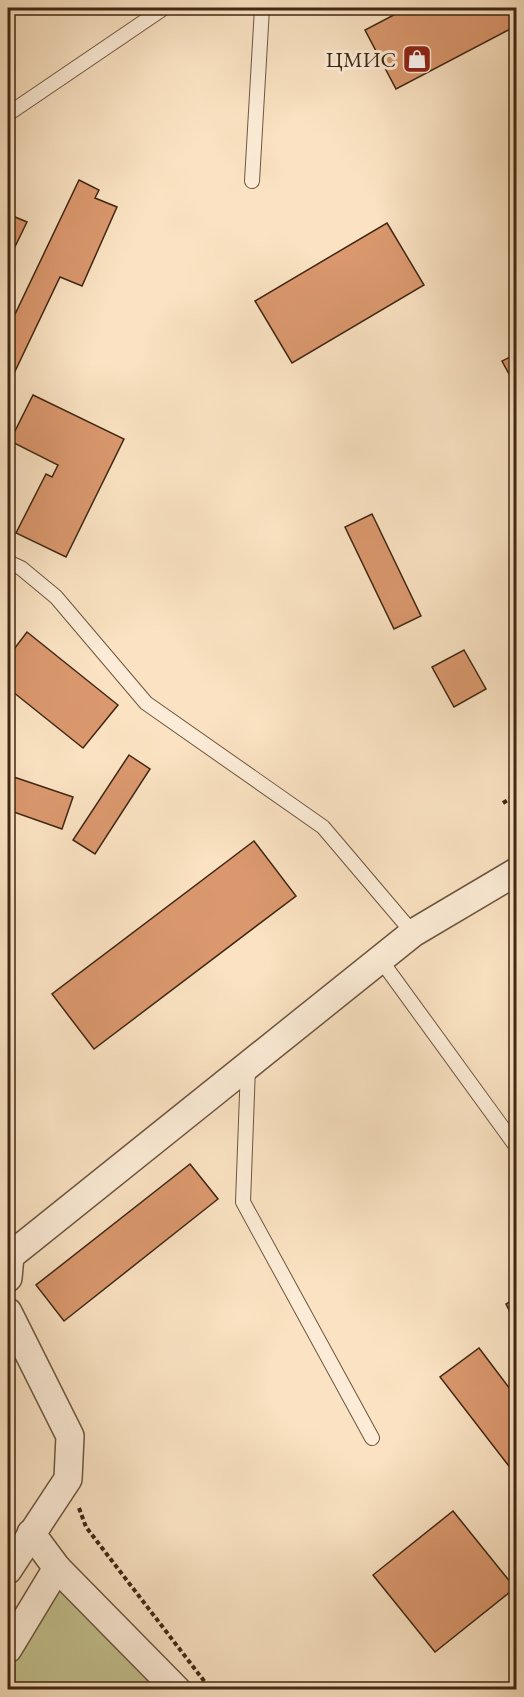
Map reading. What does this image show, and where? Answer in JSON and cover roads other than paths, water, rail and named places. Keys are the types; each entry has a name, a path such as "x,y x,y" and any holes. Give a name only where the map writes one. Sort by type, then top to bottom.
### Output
{"street":[{"path":"8,1264 248,1065 413,933 516,872"},
{"path":"8,1312 70,1436 68,1479 8,1570"},
{"path":"31,1533 57,1568 177,1689"},
{"path":"8,1649 57,1568"}],"lane":[{"path":"8,114 164,8"},
{"path":"252,181 262,8"},
{"path":"8,562 21,568 56,597 146,703 322,827 413,933"},
{"path":"380,959 516,1146"},
{"path":"248,1065 243,1202 372,1438"}],"place":[{"name":"ЦМИС","path":"417,59"}]}
